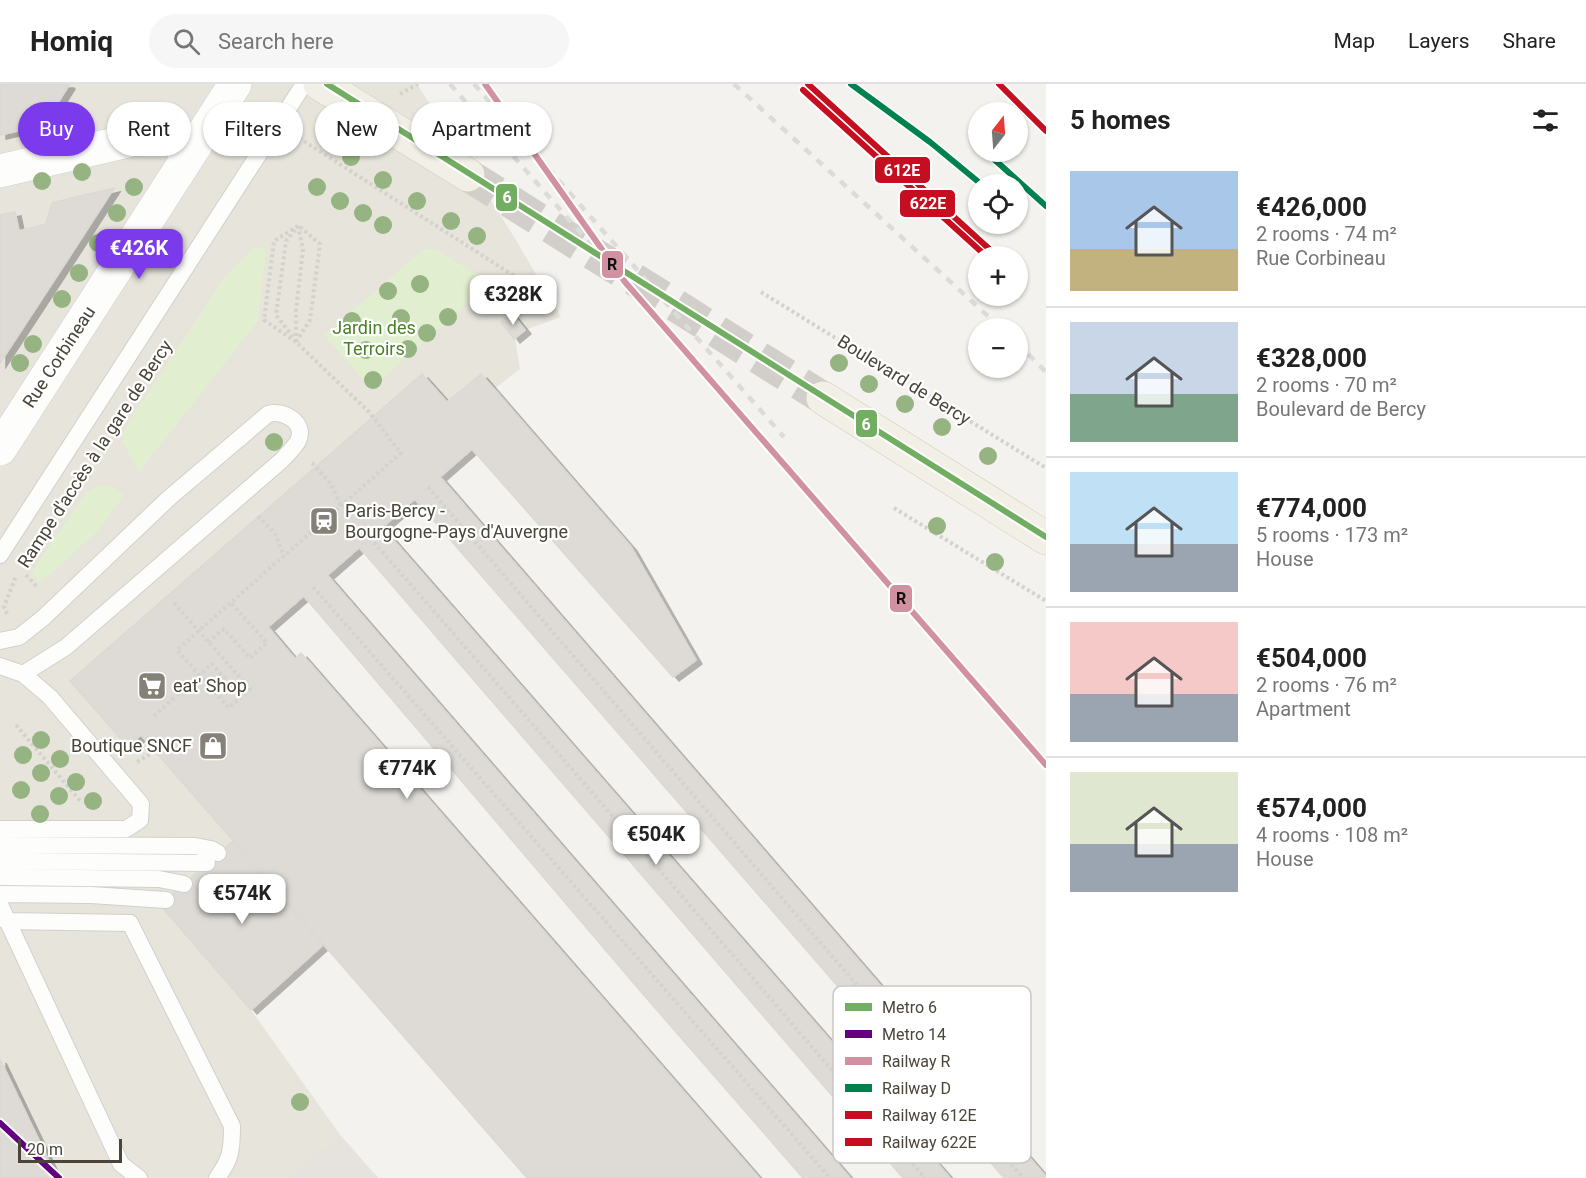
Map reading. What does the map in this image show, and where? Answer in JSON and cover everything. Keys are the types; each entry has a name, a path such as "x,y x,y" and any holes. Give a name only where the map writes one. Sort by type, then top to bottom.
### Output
{"main road":[{"path":"320,84 468,175"},
{"path":"823,398 1046,538"}],"street":[{"name":"Rue Corbineau","path":"191,152 235,84"},
{"path":"0,171 107,146"},
{"name":"Rue Corbineau","path":"0,449 188,156"}],"lane":[{"path":"0,555 304,84"},
{"path":"0,642 19,637 43,618 169,498 268,414 281,413 295,421 299,440 282,459 66,647 23,674"},
{"path":"0,666 23,674 50,697 141,804 140,820 126,829 0,829"},
{"path":"0,845 195,846 211,849 213,858 0,861"},
{"path":"0,877 159,879 184,884"},
{"path":"0,894 91,895 166,900"},
{"path":"139,1178 121,1164 3,913 130,923 232,1126 232,1149 227,1165 217,1178"}],"path":[{"path":"307,142 544,295"},
{"path":"296,342 296,311 303,249 298,226"},
{"path":"296,342 276,315 286,241 298,226"},
{"path":"296,342 310,320 320,244 298,226"},
{"path":"174,603 208,642 230,667 250,689 229,708 177,650 231,603 401,453 369,411 296,342 264,320 274,241 298,226"},
{"name":"Boulevard de Bercy","path":"761,292 1046,468"},
{"path":"312,463 331,484 341,506"},
{"path":"428,487 858,986"},
{"path":"894,508 1046,601"},
{"path":"255,513 275,533 284,556"},
{"path":"370,538 833,1071"},
{"name":"Rampe d'accès à la gare de Bercy","path":"8,616 4,607 21,569"},
{"path":"26,575 38,588"},
{"path":"313,587 830,1178"},
{"path":"208,642 224,629 250,658 267,643 231,603"},
{"path":"154,716 212,664 219,671 225,679 232,686 221,675 230,667"},
{"path":"16,725 89,811"},
{"path":"129,767 165,745"},
{"path":"912,1163 925,1178"},
{"path":"1010,1163 1023,1178"}],"shaded area":[{"path":"0,84 417,84 428,102 411,102 411,156 463,156 561,317 525,330 515,339 520,369 494,389 480,374 447,402 422,374 70,681 127,747 141,735 233,841 160,906 251,1010 341,1136 378,1178 0,1178"},
{"path":"341,1136 378,1178 287,1178"}],"green space":[{"path":"255,246 266,249 258,321 139,472 122,441 126,426 223,279"},
{"name":"Jardin des Terroirs","path":"424,249 436,249 490,283 371,389 324,335"},
{"path":"101,485 112,487 124,495 96,533 40,583 31,573 86,492"}],"building":[{"path":"0,84 69,85 58,102 18,102 18,131 0,135"},
{"path":"114,188 0,363 0,215 15,212 19,231 46,224 52,203"},
{"path":"512,314 525,330 514,339 501,322"},
{"path":"422,374 447,402 481,374 631,547 696,660 673,677 472,449 268,627 295,659 301,653 759,1178 527,1178 141,735 128,747 70,681"},
{"path":"440,477 881,986 837,986 415,499"},
{"path":"382,527 833,1044 833,1097 359,547"},
{"path":"327,575 833,1158 833,1163 837,1163 850,1178 803,1178 642,993 304,596"},
{"path":"233,841 323,945 251,1010 160,905"},
{"path":"0,1059 57,1178 0,1178"},
{"path":"1031,1160 1046,1177 1046,1178 1004,1178 991,1163 1031,1163"},
{"path":"890,1163 937,1163 950,1178 903,1178"}],"tunnel":[{"path":"468,175 823,398"}],"railway":[{"path":"450,84 665,329"},
{"path":"474,84 784,437"},
{"path":"734,84 990,318"},
{"path":"1028,354 1046,372"}],"metro line":[{"name":"6","path":"327,84 1046,537"},
{"name":"14","path":"0,1123 59,1178"}],"rail line":[{"name":"R","path":"485,84 625,282 1046,765"},
{"name":"612E","path":"808,84 986,246"},
{"name":"D","path":"851,84 930,142 969,174"},
{"name":"612E","path":"999,84 1046,131"},
{"name":"622E","path":"803,90 975,246"},
{"name":"D","path":"997,162 1046,206"}],"place":[{"name":"Paris-Bercy - Bourgogne-Pays d'Auvergne","path":"324,521"},
{"name":"eat' Shop","path":"152,686"},
{"name":"Boutique SNCF","path":"213,746"}]}
